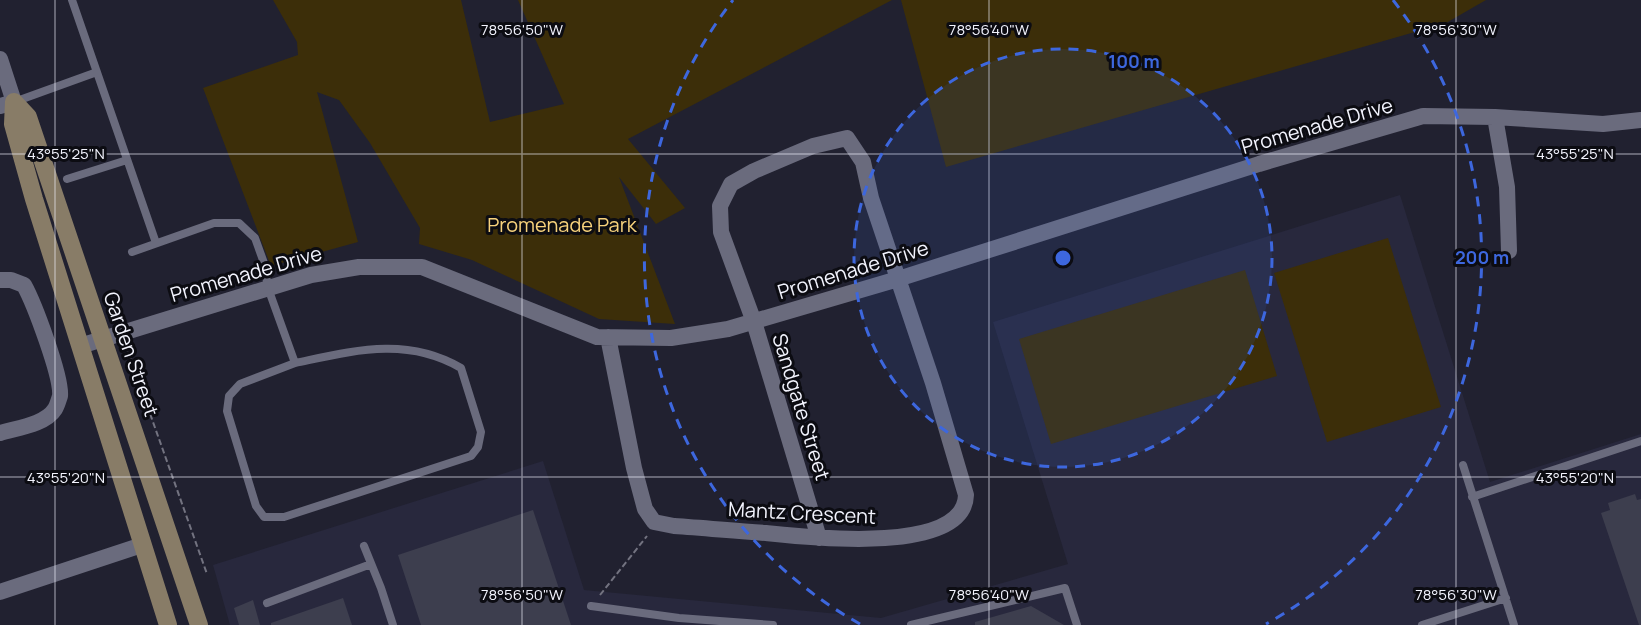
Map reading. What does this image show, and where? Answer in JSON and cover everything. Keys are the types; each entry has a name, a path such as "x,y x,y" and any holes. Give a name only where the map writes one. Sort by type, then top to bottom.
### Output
{"street":[{"name":"Garden Street","path":"0,59 7,104 34,199 168,625"},
{"name":"Garden Street","path":"7,104 28,117 199,625"},
{"name":"Promenade Drive","path":"80,346 311,275 359,267 422,267 597,337 671,338 728,329 754,322 898,279 1259,164 1423,116 1494,117 1604,124 1641,120"},
{"path":"1494,117 1508,188 1509,251"},
{"name":"Sandgate Street","path":"819,538 754,322 722,232 720,206 731,184 754,171 813,146 847,138 862,162 871,198 898,279"},
{"name":"Mantz Crescent","path":"658,522 674,526 819,538 874,540 929,531 951,521 965,503 966,495 933,383 898,279"},
{"path":"0,280 11,280 24,285 33,301 58,380 60,396 55,410 43,420 0,434"},
{"path":"608,337 634,468 645,509 654,522 658,522"},
{"path":"0,592 142,545"}],"lane":[{"path":"72,0 156,243"},
{"path":"7,104 97,72"},
{"path":"67,179 127,160"},
{"path":"132,252 214,223 239,224 255,238 264,263 268,288 295,363"},
{"path":"383,347 415,350 446,359 461,368 481,432 478,447 471,456 284,517 264,517 256,506 227,411 229,396 240,384 295,363 383,347"},
{"path":"1472,497 1641,441"},
{"path":"1463,465 1514,625"},
{"path":"364,546 393,625"},
{"path":"267,603 371,564"},
{"path":"911,625 1065,588 1077,625"},
{"path":"1422,625 1506,598"},
{"path":"591,606 679,618 773,625"}],"path":[{"path":"121,332 207,574"},
{"path":"591,606 658,522"}],"shaded area":[{"path":"1400,195 1490,482 1641,434 1641,625 230,625 213,565 543,461 584,590 881,618 1068,564 993,322"}],"green space":[{"name":"Promenade Park","path":"273,0 461,0 490,122 564,104 518,0 892,0 628,139 685,208 656,224 619,177 675,324 599,319 472,260 419,244 420,228 370,143 339,100 317,92 358,242 271,266 203,88 298,55 297,42"},
{"path":"901,0 1486,0 1446,23 946,167"},
{"path":"1388,238 1441,407 1327,442 1274,273"},
{"path":"1245,270 1277,376 1051,444 1019,339"}],"building":[{"path":"1635,494 1637,500 1641,499 1641,625 1639,625 1601,513 1610,510 1608,503"},
{"path":"533,510 571,625 421,625 398,555"},
{"path":"343,598 352,625 271,625 271,623"},
{"path":"253,600 260,625 239,625 234,608"},
{"path":"1031,606 1064,625 975,625 975,622"}]}
